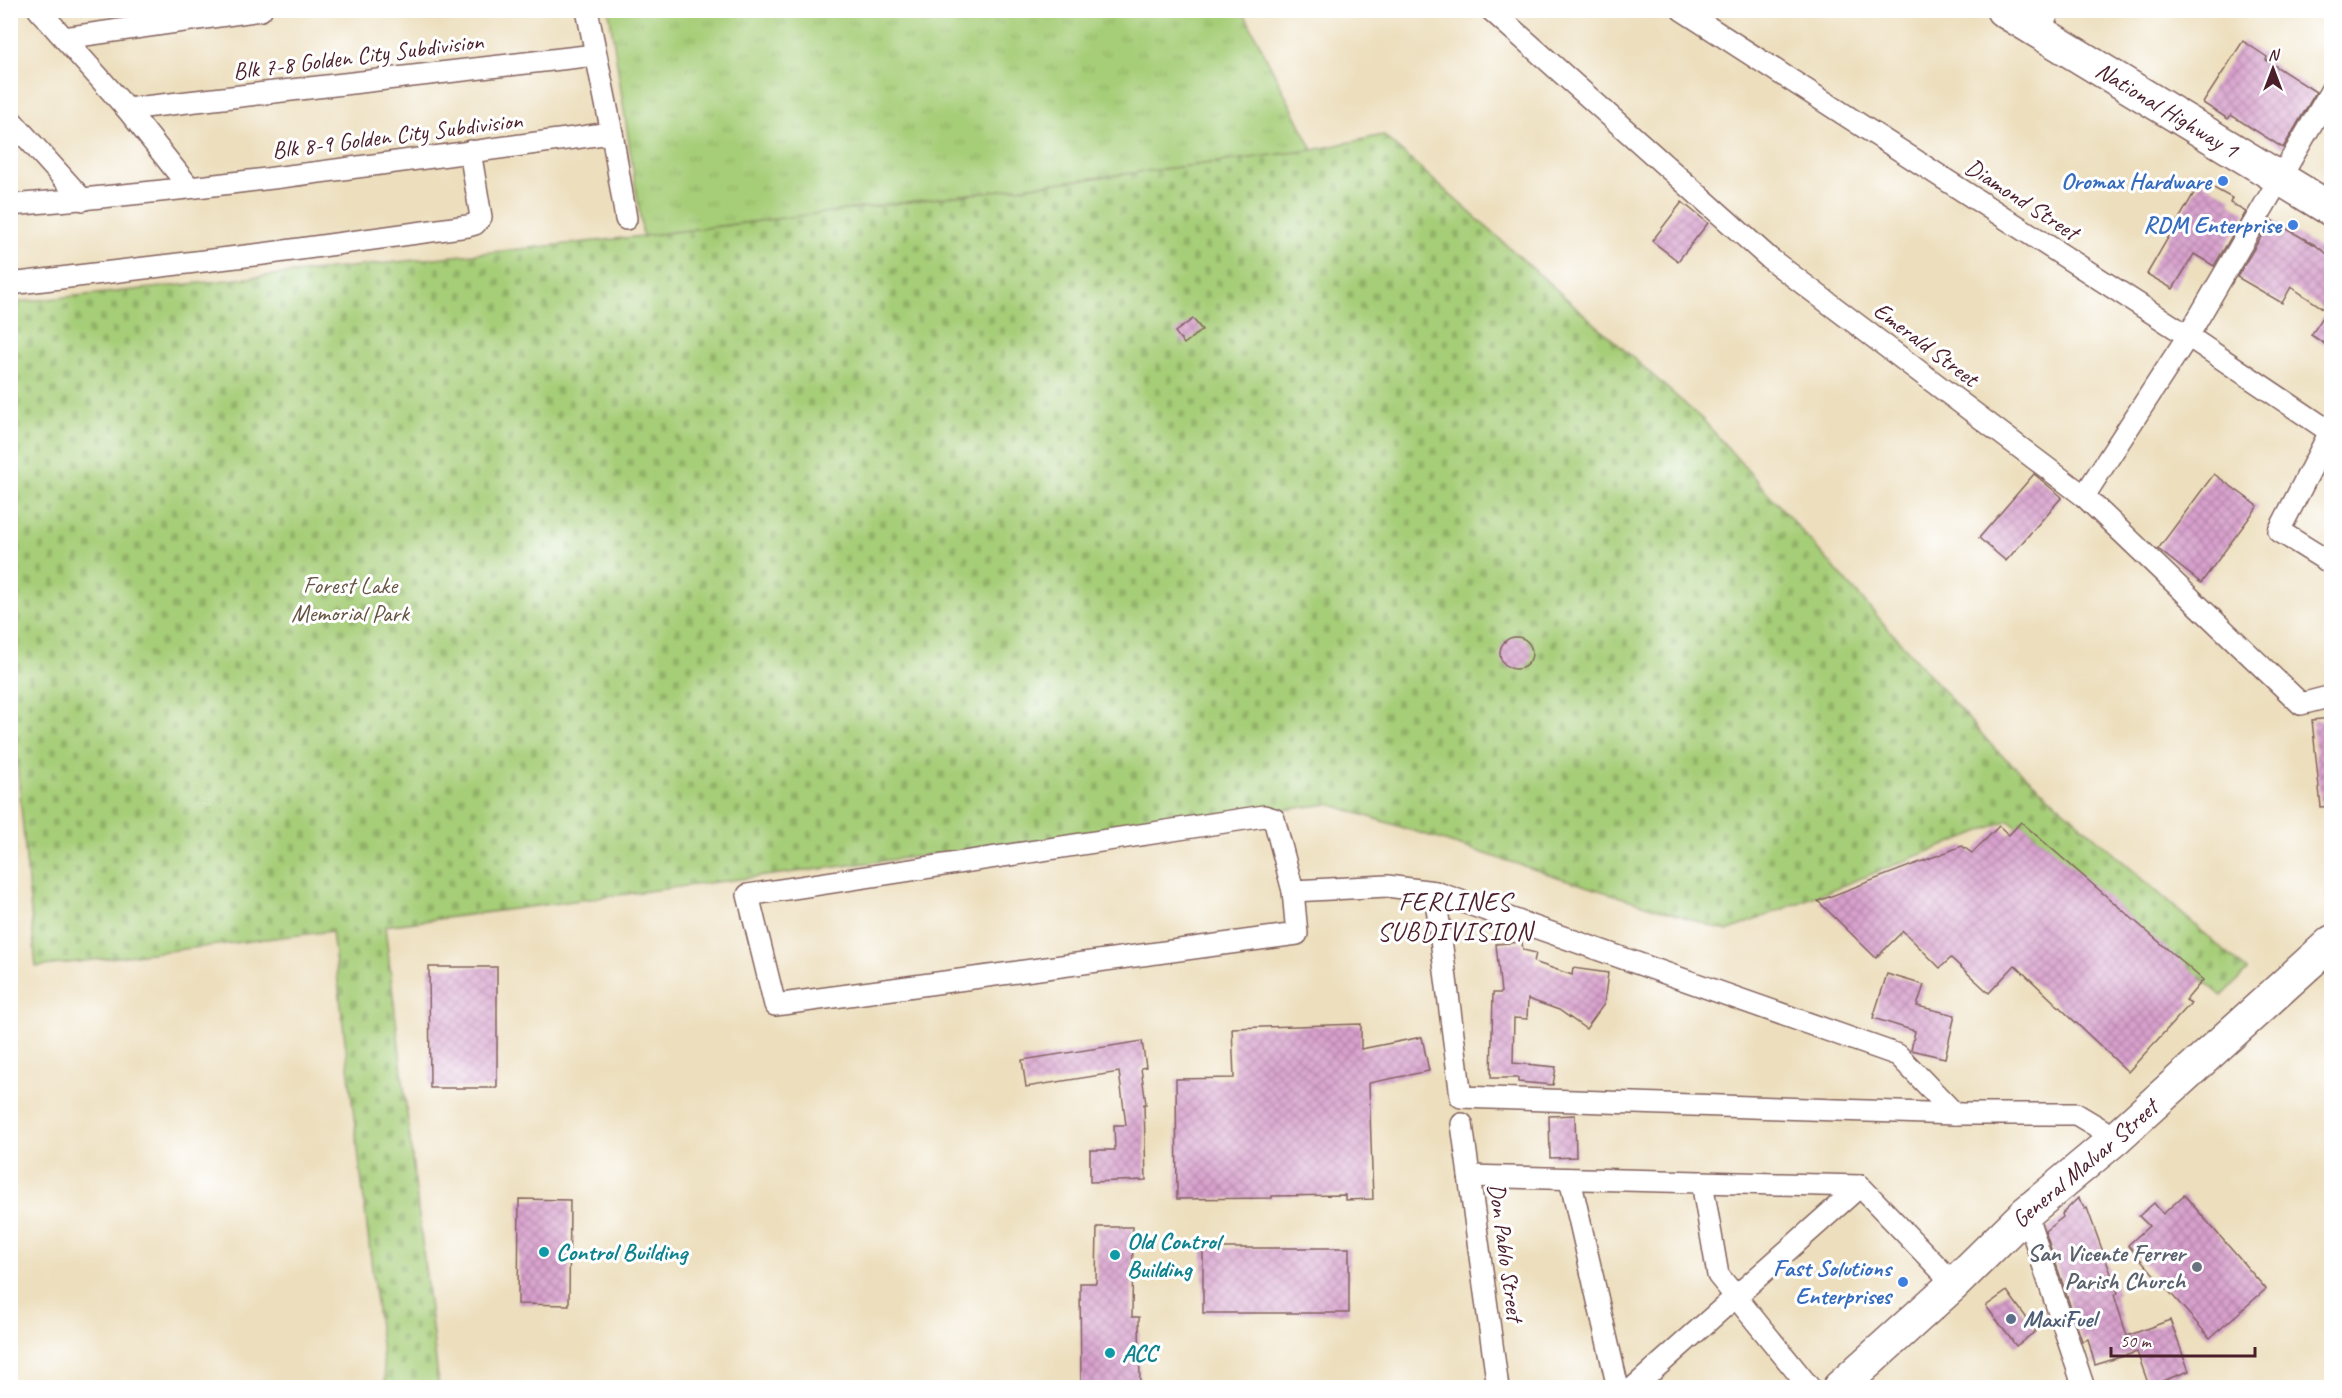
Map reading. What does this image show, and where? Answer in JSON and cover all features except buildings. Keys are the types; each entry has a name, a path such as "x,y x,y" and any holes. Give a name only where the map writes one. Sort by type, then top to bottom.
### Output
{"highway":[{"name":"National Highway 1","path":"2002,10 2044,21 2279,178 2331,210"},
{"name":"General Malvar Street","path":"1839,1388 1954,1284 2026,1213 2116,1138 2331,942"}],"street":[{"path":"39,10 127,108 189,187"},
{"path":"64,38 261,10"},
{"path":"587,10 612,133 626,219"},
{"name":"Emerald Street","path":"1491,10 1769,258 2084,496 2301,704 2331,696"},
{"name":"Diamond Street","path":"1682,10 2188,336 2331,433"},
{"name":"Blk 7-8 Golden City Subdivision","path":"127,108 595,55"},
{"path":"2084,496 2188,336 2331,89"},
{"path":"10,119 83,200"},
{"name":"Blk 8-9 Golden City Subdivision","path":"10,205 83,200 612,133"},
{"path":"10,284 263,254 475,224 481,217 470,151"},
{"path":"2331,433 2279,531 2331,564"},
{"path":"1264,816 1275,819 1293,891 1297,934 775,1005 748,895 1264,816"},
{"path":"1293,891 1387,886 1435,892 1898,1055 1955,1114"},
{"path":"1435,892 1461,1097 1955,1114 2076,1114 2116,1138"},
{"name":"Don Pablo Street","path":"1462,1124 1498,1388"},
{"path":"1469,1176 1860,1186 1954,1284"},
{"path":"1570,1179 1618,1388"},
{"path":"1702,1182 1718,1275 1810,1388"},
{"path":"1633,1388 1860,1186"},
{"path":"2026,1213 2078,1385"}],"green space":[{"path":"609,11 1243,11 1313,150 643,236"},
{"name":"Forest Lake Memorial Park","path":"1383,135 1704,421 1995,749 2247,971 2222,996 2009,820 1727,931 1329,804 385,926 439,1387 386,1387 332,931 36,967 10,688 10,303 643,236 1313,150"}],"place":[{"name":"Oromax Hardware","path":"2223,181"},
{"name":"RDM Enterprise","path":"2293,225"},
{"name":"Control Building","path":"544,1252"},
{"name":"Old Control Building","path":"1115,1255"},
{"name":"San Vicente Ferrer Parish Church","path":"2197,1267"},
{"name":"Fast Solutions Enterprises","path":"1903,1282"},
{"name":"MaxiFuel","path":"2011,1319"},
{"name":"ACC","path":"1110,1353"}],"district":[{"name":"FERLINES SUBDIVISION","path":"1455,916"}]}
